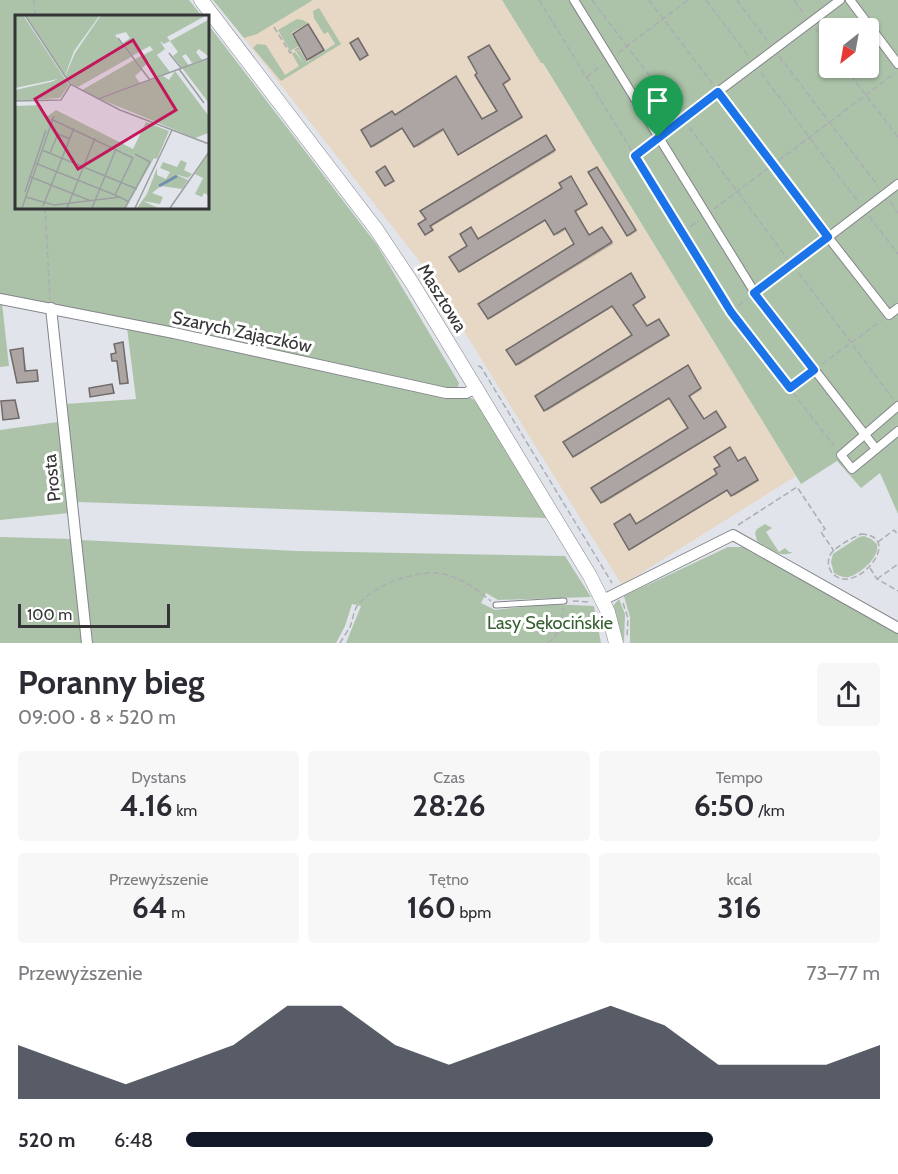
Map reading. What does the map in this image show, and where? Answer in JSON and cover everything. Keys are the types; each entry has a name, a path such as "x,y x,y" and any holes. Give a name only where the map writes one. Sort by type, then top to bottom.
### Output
{"street":[{"name":"Masztowa","path":"201,0 376,229 412,283 476,388 598,601 619,642"},
{"path":"574,0 754,293 876,449"},
{"path":"658,137 840,0"},
{"path":"849,0 898,64"},
{"path":"754,293 898,184"},
{"path":"828,237 889,315 898,308"},
{"name":"Szarych Zajączków","path":"0,299 446,393 466,393 476,388"},
{"name":"Prosta","path":"51,308 87,643"},
{"path":"898,406 841,455 852,469 898,431"},
{"path":"598,601 619,593 733,535 898,628"}],"lane":[{"path":"496,605 564,601"}],"path":[{"path":"34,0 35,15"},
{"path":"539,0 731,312 841,455"},
{"path":"592,0 898,406"},
{"path":"649,0 828,237"},
{"path":"586,78 688,0"},
{"path":"706,0 898,254"},
{"path":"737,0 898,213"},
{"path":"274,27 290,53 304,45"},
{"path":"682,233 898,70"},
{"path":"853,78 898,137"},
{"path":"635,156 658,137"},
{"path":"45,208 51,308"},
{"path":"731,312 754,293"},
{"path":"790,388 889,315"},
{"path":"473,365 481,366 619,593 628,618 619,642"},
{"path":"721,541 721,537 797,487 825,529 821,532 834,551"},
{"path":"879,542 894,530 898,535"},
{"path":"861,534 869,534 879,542 881,552 878,559 869,567 852,578 844,579 836,577 828,565 829,557 834,551 861,534"},
{"path":"877,579 898,564"},
{"path":"869,567 877,579 898,591"},
{"path":"340,643 350,626 356,607 367,595 387,584 418,573 449,575 474,587 496,605"},
{"path":"548,643 561,626 564,601 598,601"}],"shaded area":[{"path":"293,0 502,0 796,476 622,585 424,267 239,32"}],"green space":[{"path":"0,0 189,0 201,15 15,15 15,208 208,208 208,24 377,245 459,383 458,387 445,389 0,294"},
{"path":"213,0 313,0 257,34 244,38"},
{"path":"502,0 898,0 898,514 880,473 861,488 837,461 801,484"},
{"path":"319,8 341,44 281,81 253,48 257,44 266,45 285,75 299,66 292,54 295,52 304,64 296,51 299,49 307,62 335,44 328,32 324,34 314,18 313,11"},
{"path":"297,19 308,23 291,33 299,46 290,51 278,30"},
{"path":"0,302 2,303 9,366 0,367"},
{"path":"127,328 469,397 481,409 547,518 77,502 65,404 136,399"},
{"path":"58,422 69,513 0,520 0,430"},
{"path":"765,524 772,528 766,532 779,552 785,548 793,552 779,553 757,541 755,533"},
{"path":"864,536 877,544 873,559 859,572 849,577 834,573 831,562 833,554"},
{"path":"0,537 72,539 84,643 0,643"},
{"name":"Lasy Sękocińskie","path":"81,540 296,551 565,556 591,597 498,600 486,593 481,603 495,610 549,604 594,606 601,643 346,643 361,606 352,604 345,626 336,643 93,643"},
{"path":"728,547 743,547 898,634 898,643 630,643 630,617 624,596"},
{"path":"619,599 625,614 624,643 613,606"}],"building":[{"path":"308,24 324,50 307,60 293,34"},
{"path":"358,38 368,55 360,60 350,43"},
{"path":"489,45 510,79 503,84 522,117 458,155 443,129 414,147 402,128 371,147 361,130 392,111 395,115 456,76 482,119 497,111 475,75 477,73 468,57"},
{"path":"546,135 555,150 430,226 433,230 425,235 418,224 426,219 420,211"},
{"path":"385,166 394,181 385,186 376,172"},
{"path":"597,167 636,230 627,236 588,172"},
{"path":"571,176 587,204 575,211 589,235 602,227 612,242 488,319 478,304 574,244 565,228 554,235 545,220 459,272 449,257 467,246 460,234 471,227 478,239 562,188 559,183"},
{"path":"631,273 645,297 633,305 647,326 659,319 669,335 544,411 535,396 632,335 612,306 516,365 506,350"},
{"path":"123,342 128,383 120,384 117,361 112,361 111,354 116,353 114,344"},
{"path":"23,348 25,371 37,370 38,381 17,383 10,350"},
{"path":"688,365 701,388 689,396 704,419 716,411 726,427 601,503 591,488 688,428 669,398 573,457 563,442"},
{"path":"112,384 114,393 90,397 89,388"},
{"path":"15,400 19,418 3,420 1,401"},
{"path":"730,447 738,461 745,457 758,480 731,496 727,490 629,550 614,524 630,514 636,524 717,474 714,469 720,466 714,457"}],"route":[{"path":"718,92 828,237 754,293 814,370 790,388 731,312 635,156 658,137 718,92"}]}
